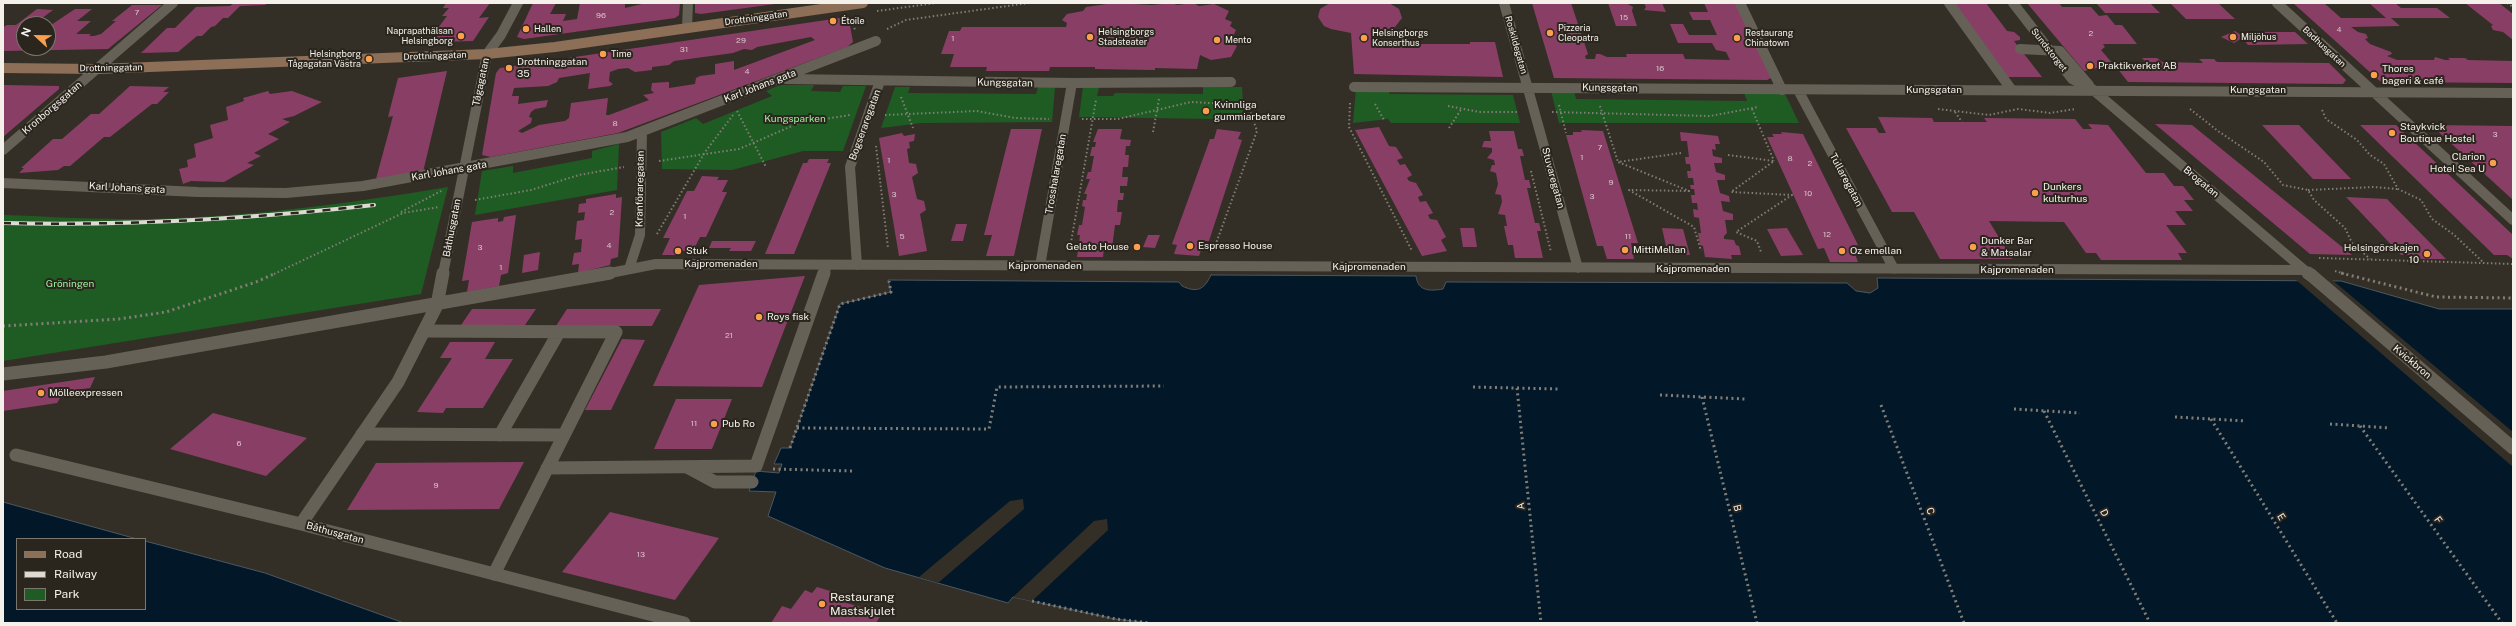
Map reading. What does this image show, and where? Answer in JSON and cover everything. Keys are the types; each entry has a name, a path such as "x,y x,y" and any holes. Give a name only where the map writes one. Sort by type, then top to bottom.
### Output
{"street":[{"name":"Kronborgsgatan","path":"3,150 173,3"},
{"name":"Tågagatan","path":"464,168 487,54 501,35 518,3"},
{"path":"687,28 688,3"},
{"name":"Drottninggatan","path":"3,68 97,68 487,54 863,3"},
{"name":"Roskildegatan","path":"1504,3 1528,87"},
{"path":"1740,3 1782,90"},
{"path":"1949,3 2010,90"},
{"name":"Sundstorget","path":"2013,3 2072,79 2092,89"},
{"name":"Badhusgatan","path":"2277,3 2513,220"},
{"name":"Karl Johans gata","path":"3,183 198,192 286,193 363,186 464,168 642,132 876,41"},
{"path":"2023,52 2045,54 2049,51"},
{"name":"Kungsgatan","path":"779,79 1072,83 1231,82"},
{"name":"Bogseraregatan","path":"857,265 854,242 850,167 880,81"},
{"name":"Trosshalaregatan","path":"1040,266 1072,83"},
{"name":"Kungsgatan","path":"1354,87 2513,92"},
{"name":"Stuvaregatan","path":"1528,87 1578,268"},
{"name":"Brogatan","path":"2092,89 2308,273"},
{"name":"Tullaregatan","path":"1798,90 1894,269"},
{"name":"Kranföraregatan","path":"629,269 640,235 642,132"},
{"name":"Båthusgatan","path":"464,168 437,306 398,382 301,524 684,623"},
{"name":"Kajpromenaden","path":"3,374 106,362 437,306 656,264 1894,269 2308,273"},
{"path":"548,468 756,466 827,265"},
{"name":"Kvickbron","path":"2308,273 2513,448"},
{"path":"424,331 616,332 494,574"},
{"path":"500,435 559,332"},
{"path":"362,434 564,435"},
{"path":"16,455 301,524"},
{"path":"686,467 715,482 752,482"}],"path":[{"path":"876,41 892,26 906,20 1029,3"},
{"path":"2508,3 2513,7"},
{"path":"895,81 882,115 977,111 1015,118 1066,120 1118,119 1191,102 1248,105 1257,131 1208,266"},
{"path":"895,81 913,128"},
{"path":"1067,266 1099,83"},
{"path":"1153,132 1162,83"},
{"path":"1511,87 1519,119"},
{"path":"1554,87 1566,133"},
{"path":"1595,88 1601,112 1618,162 1689,191 1629,190 1694,227 1706,269"},
{"path":"1356,103 1350,103 1349,127 1421,267"},
{"path":"1368,103 1382,103"},
{"path":"734,104 766,167"},
{"path":"1443,105 1479,112 1601,112 1710,116 1752,109 1765,105"},
{"path":"1750,105 1774,160"},
{"path":"1449,128 1462,108"},
{"path":"2183,109 2198,109"},
{"path":"2190,109 2222,134 2251,151 2278,176 2283,185 2308,190 2374,187 2398,189 2421,200 2432,219 2453,234 2483,262"},
{"path":"654,241 705,152 737,110"},
{"path":"2314,110 2329,110"},
{"path":"2322,110 2326,119 2357,140 2370,155 2384,164 2398,189"},
{"path":"388,218 403,212 531,190 579,175 705,152 739,149 754,144 772,133 799,123 845,115 868,115"},
{"path":"876,142 890,265"},
{"path":"1618,162 1681,153"},
{"path":"1728,155 1774,160"},
{"path":"1768,269 1757,241 1736,232 1792,195 1731,192 1774,160"},
{"path":"1530,164 1555,268"},
{"path":"3,326 119,319 166,312 256,282 302,262 461,180"},
{"path":"2308,190 2314,200 2345,228 2352,243 2370,259"},
{"path":"2317,258 2513,264"},
{"path":"2308,273 2335,271 2436,297 2513,298"},
{"path":"790,448 840,304 891,292 888,280"},
{"path":"798,428 989,429 997,387 1164,386"},
{"path":"1473,387 1559,389"},
{"name":"A","path":"1517,388 1541,623"},
{"path":"1660,395 1745,399"},
{"name":"B","path":"1702,397 1757,623"},
{"name":"C","path":"1881,405 1964,623"},
{"path":"2014,409 2080,413"},
{"name":"D","path":"2044,411 2150,623"},
{"path":"2175,417 2246,421"},
{"name":"E","path":"2211,419 2337,623"},
{"path":"2330,424 2390,428"},
{"name":"F","path":"2360,426 2502,623"},
{"path":"780,469 853,471"},
{"path":"1032,602 1116,619 1150,623"}],"green space":[{"name":"Kungsparken","path":"780,85 814,85 811,91 840,92 843,86 866,86 843,151 803,151 732,170 662,169 661,132 696,118 703,124 772,96 766,91"},
{"path":"895,87 910,87 908,93 1036,94 1038,87 1055,87 1052,122 922,123 881,128"},
{"path":"1083,87 1099,87 1097,96 1113,96 1115,93 1203,94 1203,87 1242,87 1244,122 1214,119 1079,117"},
{"path":"1356,88 1389,88 1389,94 1513,95 1520,123 1391,123 1388,119 1353,123"},
{"path":"1551,91 1574,91 1576,99 1747,101 1744,93 1785,94 1799,123 1559,123"},
{"path":"619,144 617,190 475,215 482,171 513,166 513,173 592,158 592,151"},
{"name":"Gröningen","path":"448,187 421,294 3,361 3,215 104,219 201,217 284,210 366,200"}],"water":[{"path":"1211,275 1416,276 1419,285 1422,288 1430,290 1443,289 1446,282 1847,283 1856,291 1870,293 1878,288 1877,278 2341,281 2439,309 2513,309 2513,623 1150,623 1115,619 1013,597 1008,603 885,568 768,516 776,492 749,491 756,471 779,473 782,464 774,464 781,448 790,448 840,304 891,292 888,280 1179,282 1182,286 1196,290 1200,289 1206,284"},
{"path":"3,502 133,538 16,538 16,610 146,610 146,541 265,573 404,623 3,623"}],"pier":[{"path":"2295,279 2331,279 2513,432 2513,467"},
{"path":"1023,499 1024,509 938,583 919,577 1010,501"},
{"path":"1107,519 1108,530 1032,601 1013,597 1094,521"}],"building":[{"path":"234,3 268,3 265,5 240,6 228,18 223,18 202,36 197,36 178,52 141,53 167,28 175,28 196,7 230,6"},
{"path":"446,3 490,3 479,18 489,17 473,41 437,42 440,38 436,38 443,28 438,28 447,16 442,16 449,8 443,8"},
{"path":"533,3 556,3 550,14 566,14 563,21 577,19 580,3 625,3 625,8 646,3 680,3 679,15 675,18 524,39 517,37"},
{"path":"695,3 775,4 701,14 695,13"},
{"name":"Helsingborgs Stadsteater","path":"1114,3 1152,5 1172,3 1177,5 1193,3 1199,6 1214,4 1229,11 1225,19 1232,22 1230,26 1236,30 1230,43 1237,46 1231,57 1211,60 1200,55 1197,69 1155,68 1155,70 1095,69 1095,67 1050,67 1049,71 986,71 987,67 950,67 954,54 941,54 949,31 960,31 962,27 1066,27 1067,23 1062,20 1067,14 1083,11 1086,7"},
{"name":"Helsingborgs Konserthus","path":"1330,3 1389,3 1399,9 1402,18 1395,27 1376,32 1377,44 1470,44 1470,42 1495,42 1503,77 1354,74 1351,33 1324,26 1318,17 1320,9"},
{"path":"1532,3 1571,3 1588,54 1585,56 1586,59 1595,59 1596,54 1607,57 1627,57 1626,54 1683,54 1685,59 1730,60 1726,52 1716,50 1712,43 1678,43 1670,24 1683,24 1689,35 1717,35 1710,20 1693,20 1689,12 1708,12 1704,3 1739,3 1773,77 1767,80 1554,78"},
{"path":"1608,3 1626,3 1633,7 1632,11 1637,26 1616,26"},
{"path":"1644,3 1662,3 1666,12 1644,10 1646,7"},
{"path":"1952,3 1986,3 2007,31 2014,32 2020,37 2020,40 2014,41 2042,77 2005,77"},
{"path":"2027,3 2059,3 2062,7 2091,7 2099,16 2107,15 2115,25 2122,25 2137,44 2103,44 2105,47 2101,50 2113,64 2084,71"},
{"path":"2096,3 2150,3 2160,13 2105,13"},
{"path":"2170,3 2218,3 2235,19 2186,19"},
{"path":"2293,3 2324,3 2341,18 2386,18 2369,3 2395,3 2401,8 2437,8 2450,18 2391,18 2400,26 2351,27 2358,32 2366,34 2368,38 2365,39 2370,44 2391,52 2392,54 2387,56 2397,60 2434,60 2435,57 2445,60 2450,60 2448,58 2465,58 2468,60 2513,61 2513,83 2381,82"},
{"path":"2465,3 2499,3 2513,14 2513,40 2503,32 2493,30 2491,26 2493,25"},
{"path":"132,5 162,5 108,49 56,50 56,22 75,9 92,9 77,21 91,21 76,34 91,34 89,36 94,36 101,34 116,21 112,21"},
{"path":"37,9 53,10 45,16 28,16"},
{"path":"840,18 849,20 853,42 847,47 618,133 491,157 482,155 496,73 500,68","holes":["811,37 815,40 734,70 734,61 715,64 715,74 700,76 696,78 695,84 669,88 669,82 652,83 651,90 654,93 643,95 649,100 609,115 606,115 608,98 571,103 569,118 565,121 539,125 522,133 518,131 531,123 532,118 529,117 531,112 535,109 546,107 548,100 518,104 519,96 512,96 514,88 548,86 557,82 559,78 590,73 588,89 610,86 613,84 609,81 610,72 618,69 628,68 635,72 652,70 652,67 669,65 674,61 733,53 744,49 752,50 757,47"]},
{"path":"7,25 16,25 16,51 3,51 3,27"},
{"path":"2235,31 2244,37 2254,36 2250,32 2295,32 2308,44 2248,45 2242,38 2234,43 2221,37"},
{"path":"2142,58 2157,58 2162,62 2203,63 2199,59 2214,59 2217,62 2329,63 2346,80 2343,84 2128,82 2117,68 2146,62"},
{"path":"447,71 423,172 376,179 393,116 388,117 398,78"},
{"path":"3,85 59,86 59,89 3,137"},
{"path":"130,86 169,87 163,92 169,92 157,104 152,104 110,137 104,137 70,166 64,166 58,170 19,173 24,168 21,168 53,139 62,139 91,114 99,114"},
{"path":"268,91 270,94 292,91 322,102 294,116 282,119 290,122 268,134 279,139 254,153 261,156 247,163 254,165 224,182 191,181 183,184 179,169 188,167 187,160 196,157 194,144 213,138 210,125 228,120 226,107 244,101 243,98"},
{"name":"Dunkers kulturhus","path":"1878,117 1932,118 1934,122 1987,122 1984,118 2075,119 2083,129 2092,129 2088,124 2108,125 2146,173 2164,173 2174,186 2183,186 2194,200 2184,200 2193,211 2175,211 2186,225 2166,225 2187,253 2178,253 2182,260 2101,260 2096,253 2086,253 2064,222 1989,221 2012,259 1940,259 1914,212 1892,212 1846,128 1876,128 1879,133 1886,133"},
{"path":"2155,124 2192,125 2352,255 2310,254"},
{"path":"2262,125 2299,125 2351,179 2313,179"},
{"path":"2360,125 2396,125 2513,235 2513,259 2507,255 2494,255"},
{"name":"Clarion Hotel Sea U","path":"2431,125 2513,126 2513,200"},
{"path":"1379,127 1389,146 1396,147 1403,158 1397,160 1400,165 1405,164 1412,175 1407,178 1409,181 1416,183 1423,195 1418,197 1420,202 1426,201 1433,213 1428,215 1430,219 1437,220 1446,237 1441,240 1447,251 1422,256 1355,130"},
{"path":"1011,129 1042,129 1014,256 986,256 992,235 984,235"},
{"path":"1098,129 1122,129 1120,139 1131,140 1130,146 1126,146 1125,155 1129,155 1128,167 1123,167 1122,177 1128,177 1127,186 1120,186 1120,193 1124,193 1123,200 1118,200 1117,212 1122,212 1120,225 1115,225 1112,248 1104,248 1103,257 1077,257 1080,235 1077,235 1079,225 1082,225 1085,207 1082,206 1083,200 1086,200 1087,194 1084,194 1090,179 1086,179 1088,172 1091,172 1094,156 1090,156 1092,147 1095,147 1096,142 1093,142"},
{"path":"1217,129 1241,132 1238,139 1242,140 1209,241 1204,241 1199,256 1174,254 1177,245 1172,244 1210,139 1214,139"},
{"path":"1581,130 1603,131 1638,243 1631,243 1634,259 1607,259 1603,246 1597,246 1566,135 1573,135 1573,132 1582,132"},
{"path":"1489,131 1514,131 1518,149 1522,149 1524,156 1520,156 1525,180 1529,180 1531,188 1527,188 1535,223 1539,223 1541,231 1537,231 1543,258 1515,258 1513,245 1508,245 1504,226 1507,226 1505,215 1498,214 1502,202 1501,195 1495,194 1498,184 1496,173 1490,171 1492,165 1495,165 1494,160 1487,158 1492,152 1492,148 1482,147 1484,141 1491,141"},
{"path":"1680,132 1718,136 1720,144 1715,144 1716,150 1712,149 1713,156 1722,158 1722,163 1714,163 1716,172 1725,175 1725,180 1717,180 1720,193 1729,196 1730,202 1721,201 1723,211 1733,214 1733,220 1725,220 1727,233 1724,236 1724,239 1734,240 1736,245 1739,246 1741,255 1731,255 1732,259 1705,257 1703,246 1700,245 1698,233 1701,233 1699,218 1694,217 1693,209 1698,210 1697,203 1692,203 1691,195 1695,195 1694,189 1691,189 1690,185 1694,185 1693,178 1688,178 1687,171 1691,171 1690,164 1686,164 1685,157 1689,157 1687,141 1681,141"},
{"path":"1781,132 1803,134 1858,245 1852,246 1858,262 1830,262 1824,248 1818,249 1767,137 1774,137 1772,134 1782,134"},
{"path":"902,133 904,136 915,134 914,141 909,142 910,148 907,149 909,163 916,164 918,173 912,177 917,199 924,201 926,210 920,214 927,251 899,256 879,138"},
{"path":"809,159 829,159 827,163 831,163 794,254 765,254 803,163 807,163"},
{"path":"702,176 719,177 717,180 728,180 722,192 727,192 706,237 700,237 693,251 682,251 680,255 662,255 670,238 663,238 687,191 694,191"},
{"path":"616,194 616,198 622,197 618,257 611,259 610,265 578,273 579,264 572,265 574,253 581,252 582,239 575,240 577,221 584,220 585,212 578,213 579,204 586,203 586,199"},
{"path":"2346,197 2387,199 2446,259 2418,259 2414,255 2401,255"},
{"path":"516,215 508,273 501,275 499,286 467,292 469,280 462,281 472,222 498,218 498,222 503,221 504,217"},
{"path":"956,224 967,224 963,241 951,241"},
{"path":"1460,228 1474,228 1477,247 1463,247"},
{"path":"1662,228 1683,229 1690,255 1668,255"},
{"path":"1787,228 1803,255 1781,256 1767,229"},
{"path":"1148,235 1160,235 1155,248 1143,247"},
{"path":"712,241 756,241 751,251 729,251 731,248 709,248"},
{"path":"540,252 538,270 522,273 524,255"},
{"path":"805,276 762,387 653,386 699,285"},
{"path":"472,309 536,309 525,325 461,325"},
{"path":"567,309 661,309 652,326 556,326"},
{"path":"622,339 645,340 611,410 585,410"},
{"path":"450,342 495,342 485,359 513,359 483,408 446,408 443,413 417,412 452,358 440,358"},
{"name":"Mölleexpressen","path":"95,377 90,388 82,389 79,395 60,398 57,403 3,411 3,391"},
{"path":"676,399 732,399 712,449 654,449"},
{"path":"213,413 307,438 266,476 170,449"},
{"path":"524,462 499,509 347,510 376,463"},
{"path":"610,512 719,538 675,600 562,572"},
{"name":"Restaurang Mastskjulet","path":"817,587 847,596 843,602 882,613 876,623 771,623 782,606 791,609 805,590 812,593"}],"railway":[{"path":"3,223 96,223 235,218 374,205"}],"place":[{"name":"Étoile","path":"833,21"},
{"name":"Hallen","path":"526,29"},
{"name":"Pizzeria Cleopatra","path":"1550,33"},
{"name":"Naprapathälsan Helsingborg","path":"461,36"},
{"name":"Helsingborgs Stadsteater","path":"1090,37"},
{"name":"Miljöhus","path":"2233,37"},
{"name":"Helsingborgs Konserthus","path":"1364,38"},
{"name":"Restaurang Chinatown","path":"1737,38"},
{"name":"Mento","path":"1217,40"},
{"name":"Time","path":"603,54"},
{"name":"Helsingborg Tågagatan Västra","path":"369,59"},
{"name":"Praktikverket AB","path":"2090,66"},
{"name":"Drottninggatan 35","path":"509,68"},
{"name":"Thores bageri & café","path":"2374,75"},
{"name":"Kvinnliga gummiarbetare","path":"1206,111"},
{"name":"Staykvick Boutique Hostel","path":"2392,133"},
{"name":"Clarion Hotel Sea U","path":"2493,163"},
{"name":"Dunkers kulturhus","path":"2035,193"},
{"name":"Espresso House","path":"1190,246"},
{"name":"Gelato House","path":"1137,247"},
{"name":"Dunker Bar & Matsalar","path":"1973,247"},
{"name":"MittiMellan","path":"1625,250"},
{"name":"Stuk","path":"678,251"},
{"name":"Oz emellan","path":"1842,251"},
{"name":"Helsingörskajen 10","path":"2427,254"},
{"name":"Roys fisk","path":"759,317"},
{"name":"Mölleexpressen","path":"41,393"},
{"name":"Pub Ro","path":"714,424"},
{"name":"Restaurang Mastskjulet","path":"822,604"}]}
